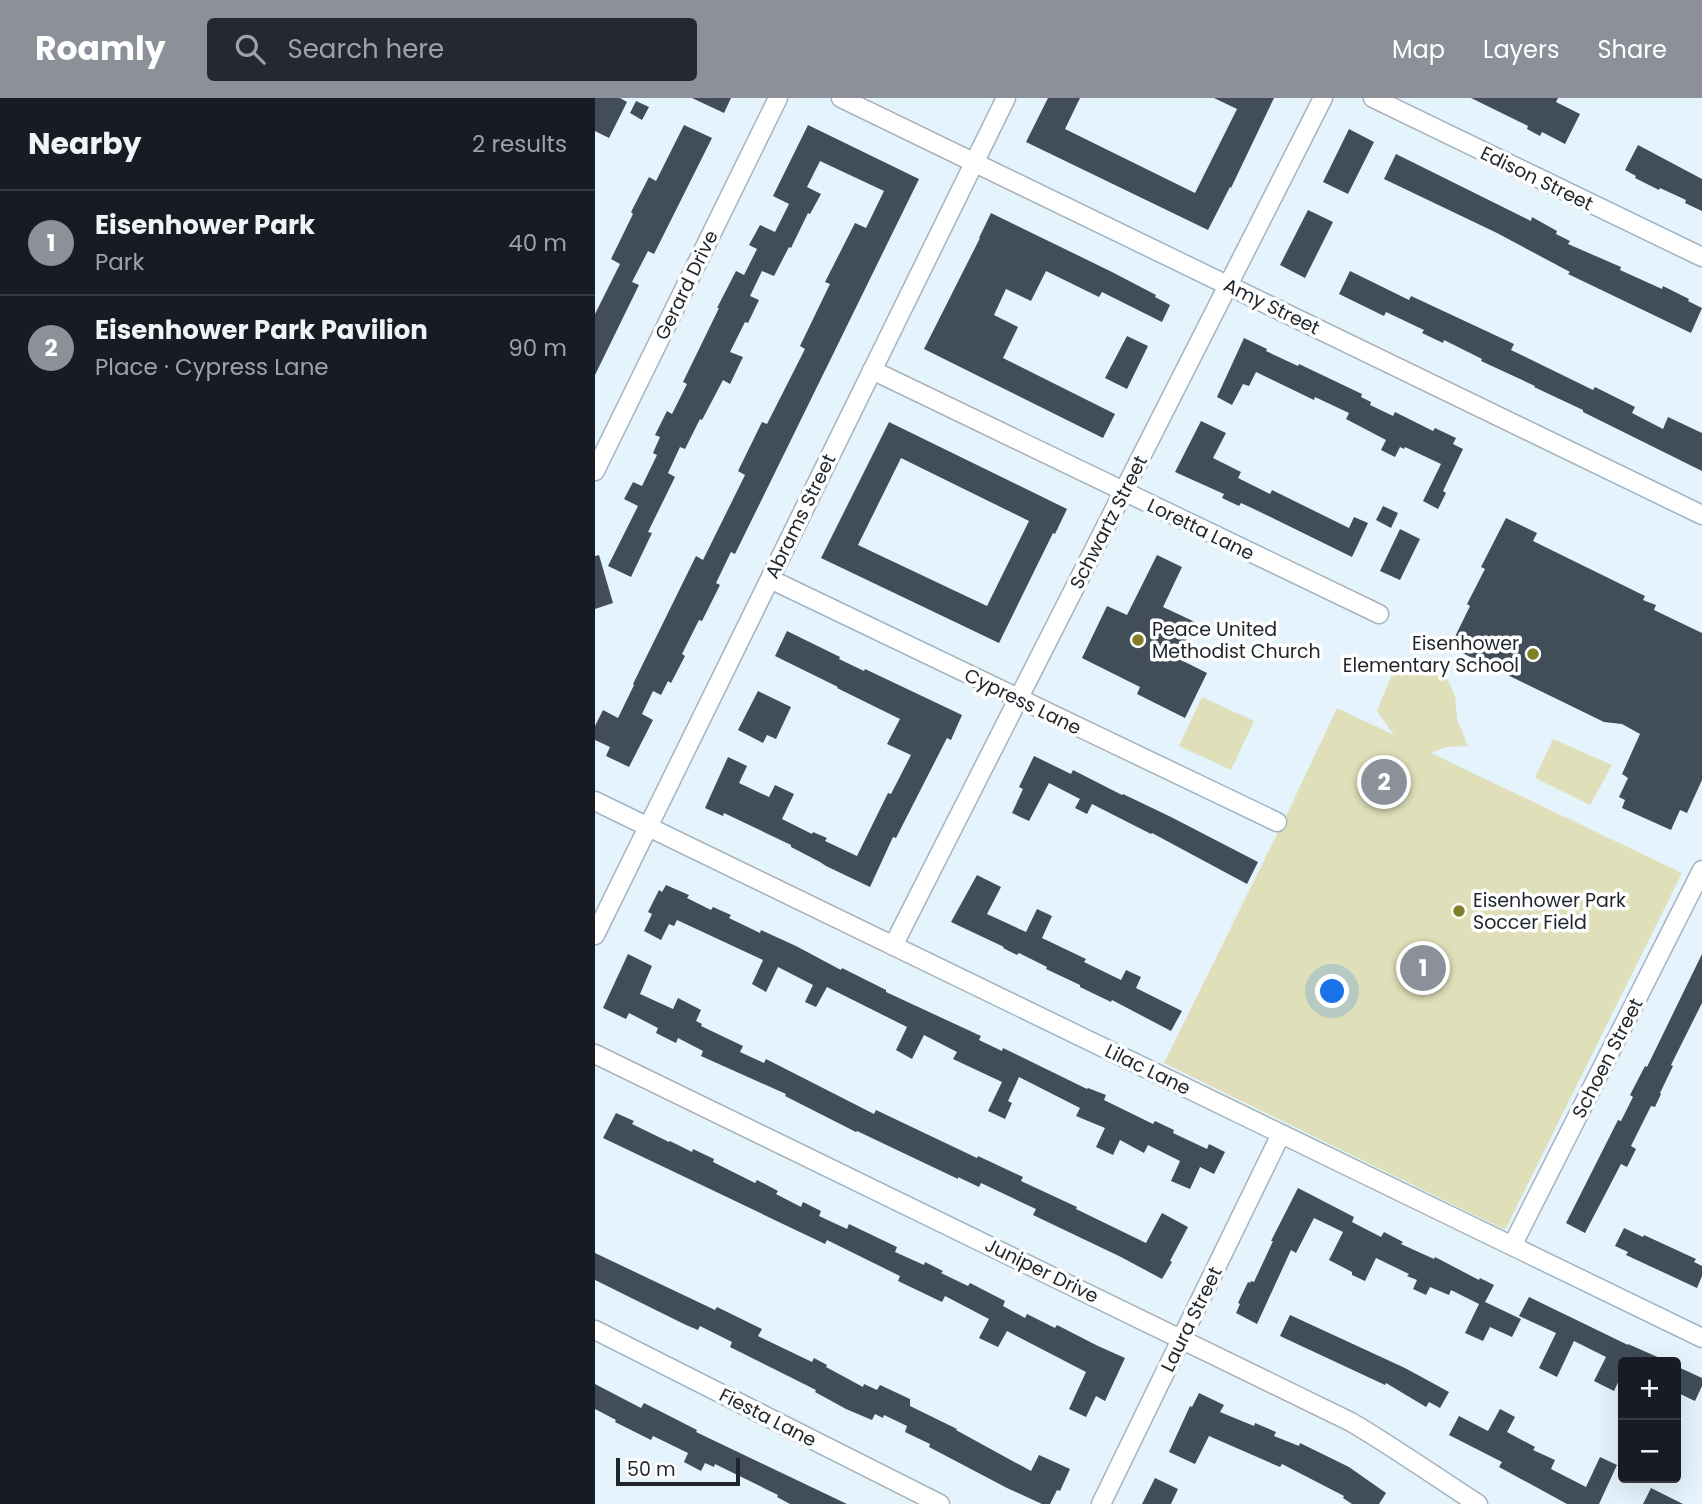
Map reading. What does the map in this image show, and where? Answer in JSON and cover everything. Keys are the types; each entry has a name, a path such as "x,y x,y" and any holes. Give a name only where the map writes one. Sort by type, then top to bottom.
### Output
{"street":[{"name":"Gerard Drive","path":"595,471 778,98"},
{"name":"Amy Street","path":"841,98 1702,515"},
{"name":"Abrams Street","path":"595,935 1006,98"},
{"name":"Schwartz Street","path":"893,946 1323,98"},
{"name":"Edison Street","path":"1373,98 1702,257"},
{"name":"Loretta Lane","path":"872,370 1379,614"},
{"name":"Cypress Lane","path":"770,579 1277,822"},
{"name":"Lilac Lane","path":"595,801 1702,1338"},
{"name":"Schoen Street","path":"1512,1245 1702,870"},
{"name":"Juniper Drive","path":"595,1054 1351,1422 1397,1449 1478,1504"},
{"name":"Laura Street","path":"1101,1504 1281,1134"},
{"name":"Fiesta Lane","path":"595,1330 940,1504"}],"green space":[{"path":"1428,666 1446,676 1455,696 1457,719 1468,746 1446,747 1431,753 1682,873 1505,1230 1164,1063 1337,708 1394,735 1377,711 1393,672"},
{"path":"1202,697 1254,721 1231,770 1179,746"},
{"path":"1553,739 1612,765 1590,805 1535,778"}],"building":[{"path":"595,98 620,98 627,102 609,138 595,131"},
{"path":"692,98 731,98 724,113"},
{"path":"1048,98 1080,98 1065,129 1195,193 1237,109 1214,98 1274,98 1208,230 1026,142"},
{"path":"1471,98 1558,98 1556,102 1580,114 1565,144 1542,132 1540,136 1527,129 1528,126"},
{"path":"636,101 649,107 642,120 630,113"},
{"path":"684,125 712,138 654,254 648,251 632,282 639,285 595,375 595,314 620,264 611,259 649,177 656,181"},
{"path":"808,125 919,179 735,554 731,552 716,583 720,585 682,654 685,656 671,683 668,681 661,695 653,691 642,714 653,720 629,767 606,756 610,747 595,740 595,726 603,710 618,718 696,556 703,560 745,475 738,471 762,422 767,424 805,349 800,346 830,284 825,282 855,223 866,228 884,191 820,161 807,187 821,194 774,276 762,271 750,296 759,300 730,352 743,357 730,384 723,380 685,449 680,447 668,473 675,477 648,532 652,533 631,577 608,566 638,506 624,499 633,482 642,486 657,455 653,453 660,437 655,435 667,411 672,414 687,384 683,382 717,308 736,271 744,275 757,249 749,245 760,225 775,232 789,204 773,196"},
{"path":"1349,129 1374,142 1348,194 1323,182"},
{"path":"1638,145 1702,179 1702,211 1685,203 1686,200 1635,178 1636,176 1625,170"},
{"path":"1396,154 1531,221 1532,217 1557,231 1556,234 1570,241 1568,244 1621,267 1620,270 1689,299 1688,301 1702,308 1691,333 1568,274 1570,272 1497,233 1384,179"},
{"path":"1308,210 1333,222 1305,278 1280,265"},
{"path":"991,213 1112,272 1170,305 1162,322 1102,292 1099,297 1046,271 1031,301 1006,289 994,315 1018,327 1003,358 1115,414 1103,438 924,349"},
{"path":"1350,271 1409,300 1411,296 1514,344 1511,350 1635,407 1632,413 1663,429 1668,417 1702,433 1702,471 1444,340 1443,343 1422,333 1424,330 1386,312 1384,316 1339,294"},
{"path":"1127,336 1148,346 1127,389 1105,378"},
{"path":"1244,338 1267,349 1266,351 1362,394 1361,397 1371,402 1370,405 1393,416 1395,412 1433,431 1435,428 1456,438 1453,444 1463,449 1443,491 1446,493 1438,509 1423,501 1441,464 1405,447 1400,447 1395,457 1381,450 1386,440 1346,419 1349,413 1315,397 1314,400 1256,372 1249,386 1243,384 1232,405 1217,397"},
{"path":"1201,421 1226,433 1213,458 1241,472 1238,478 1270,494 1272,490 1349,528 1354,517 1368,523 1352,557 1241,503 1239,506 1222,498 1224,494 1175,472"},
{"path":"889,422 1067,509 999,643 821,558","holes":["901,458 1029,521 987,606 858,545"]},
{"path":"1383,506 1398,513 1391,528 1376,520"},
{"name":"Eisenhower Elementary School","path":"1506,518 1537,533 1533,541 1645,596 1643,600 1656,605 1654,610 1702,633 1702,780 1687,813 1680,810 1671,830 1622,808 1625,800 1619,797 1628,778 1622,774 1640,734 1622,724 1604,722 1450,647 1485,569 1481,567"},
{"path":"1400,529 1420,539 1400,580 1380,571"},
{"path":"599,555 613,603 595,609 595,556"},
{"name":"Peace United Methodist Church","path":"1157,555 1182,567 1163,607 1195,622 1177,658 1207,673 1185,718 1137,694 1140,687 1082,658 1107,606 1127,615"},
{"path":"787,631 864,671 865,669 962,715 951,740 947,738 896,838 893,837 870,887 826,866 791,845 724,813 723,816 705,808 728,757 747,766 739,783 769,797 775,785 794,794 782,819 812,834 813,832 827,838 825,841 857,856 888,793 891,794 911,755 887,744 900,719 775,656"},
{"path":"758,691 791,707 776,739 767,735 763,743 738,730"},
{"path":"1034,756 1071,774 1073,770 1258,862 1247,884 1092,804 1087,814 1075,808 1080,799 1049,783 1029,821 1012,813 1023,789 1019,787"},
{"path":"1371,762 1408,780 1397,802 1360,784"},
{"path":"977,875 1001,887 987,914 1026,932 1037,909 1052,916 1042,938 1086,959 1084,962 1121,980 1126,970 1141,977 1136,988 1182,1011 1171,1031 1112,1000 1111,1002 1080,987 1019,953 1017,955 951,922"},
{"path":"666,885 689,895 687,898 711,910 713,907 731,915 729,918 796,946 981,1036 979,1040 1002,1051 1003,1048 1087,1089 1106,1095 1104,1100 1153,1124 1155,1121 1207,1149 1209,1144 1225,1152 1214,1174 1200,1167 1190,1189 1171,1181 1180,1161 1148,1145 1144,1153 1120,1140 1113,1155 1096,1147 1105,1128 1076,1116 1080,1108 1019,1077 1008,1101 1012,1103 1005,1119 988,1111 1002,1082 953,1059 957,1052 924,1035 912,1059 896,1050 907,1027 827,987 816,1007 805,1002 813,985 778,967 766,992 752,984 763,960 677,920 674,926 669,924 661,940 644,931 652,914 648,912 659,890 662,892"},
{"path":"628,954 652,966 640,994 673,1009 678,998 701,1010 696,1021 743,1046 740,1052 764,1063 766,1059 874,1114 876,1110 1023,1177 1021,1181 1146,1243 1162,1213 1188,1227 1170,1261 1172,1262 1162,1279 1033,1215 1036,1209 981,1183 979,1187 958,1179 856,1132 785,1096 786,1094 701,1056 703,1051 678,1038 676,1043 656,1033 658,1028 629,1013 626,1019 603,1008"},
{"path":"1702,954 1702,1003 1671,1065 1673,1066 1655,1107 1651,1106 1631,1146 1636,1149 1627,1167 1621,1164 1585,1233 1566,1223 1618,1120 1621,1121 1633,1097 1630,1095 1645,1066 1647,1067"},
{"path":"616,1113 669,1142 714,1159 713,1162 755,1183 757,1180 801,1207 803,1202 821,1211 819,1216 847,1229 849,1224 897,1247 895,1252 924,1265 925,1262 968,1286 970,1283 1005,1301 1003,1306 1025,1318 1027,1314 1055,1328 1057,1325 1125,1358 1105,1401 1096,1396 1086,1417 1069,1409 1086,1372 1007,1331 998,1347 979,1338 989,1319 945,1296 942,1302 898,1281 900,1276 827,1240 825,1244 603,1138"},
{"path":"1298,1188 1354,1217 1352,1222 1381,1237 1384,1232 1403,1242 1401,1244 1494,1285 1485,1302 1521,1319 1512,1337 1490,1327 1483,1341 1465,1333 1479,1304 1451,1290 1449,1295 1430,1287 1426,1295 1413,1289 1417,1280 1407,1276 1409,1274 1376,1258 1365,1281 1352,1275 1352,1272 1329,1260 1343,1232 1314,1218 1296,1253 1291,1250 1257,1324 1236,1313 1248,1282 1254,1282"},
{"path":"1624,1228 1696,1259 1694,1262 1702,1266 1702,1276 1697,1288 1626,1255 1628,1252 1615,1246"},
{"path":"595,1253 715,1310 717,1307 762,1329 758,1336 812,1362 814,1358 863,1387 864,1384 877,1390 880,1385 910,1399 910,1406 1031,1471 1039,1455 1070,1469 1060,1491 1057,1490 1050,1504 1042,1504 929,1447 930,1444 905,1432 907,1426 884,1415 883,1418 875,1414 872,1420 846,1409 815,1392 816,1390 730,1347 732,1342 700,1326 698,1330 686,1325 595,1280"},
{"path":"1529,1297 1658,1357 1618,1357 1618,1383 1614,1391 1594,1381 1606,1357 1574,1341 1557,1377 1539,1368 1556,1333 1519,1316"},
{"path":"1290,1315 1405,1368 1449,1392 1440,1408 1429,1402 1426,1407 1386,1383 1385,1385 1280,1336"},
{"path":"1681,1368 1702,1378 1702,1386 1695,1401 1681,1394"},
{"path":"595,1384 641,1408 644,1403 697,1430 696,1432 847,1504 790,1504 777,1497 778,1495 715,1464 714,1467 705,1463 701,1471 684,1462 688,1453 653,1436 651,1440 595,1409"},
{"path":"1199,1393 1224,1405 1220,1412 1276,1432 1274,1436 1299,1446 1300,1443 1349,1467 1386,1493 1379,1504 1352,1504 1343,1498 1344,1496 1282,1464 1280,1467 1209,1436 1195,1464 1169,1452 1190,1406 1192,1407"},
{"path":"1500,1409 1515,1417 1507,1432 1535,1447 1533,1450 1555,1460 1551,1469 1586,1487 1600,1457 1617,1465 1599,1504 1567,1504 1499,1467 1502,1462 1449,1435 1459,1416 1488,1431"},
{"path":"1155,1478 1178,1489 1171,1504 1142,1504"},
{"path":"1651,1488 1683,1504 1643,1504"}],"place":[{"name":"Peace United Methodist Church","path":"1138,640"},
{"name":"Eisenhower Elementary School","path":"1533,654"},
{"name":"Eisenhower Park Pavilion","path":"1384,782"},
{"name":"Eisenhower Park Soccer Field","path":"1459,911"},
{"name":"Eisenhower Park","path":"1423,968"}]}
